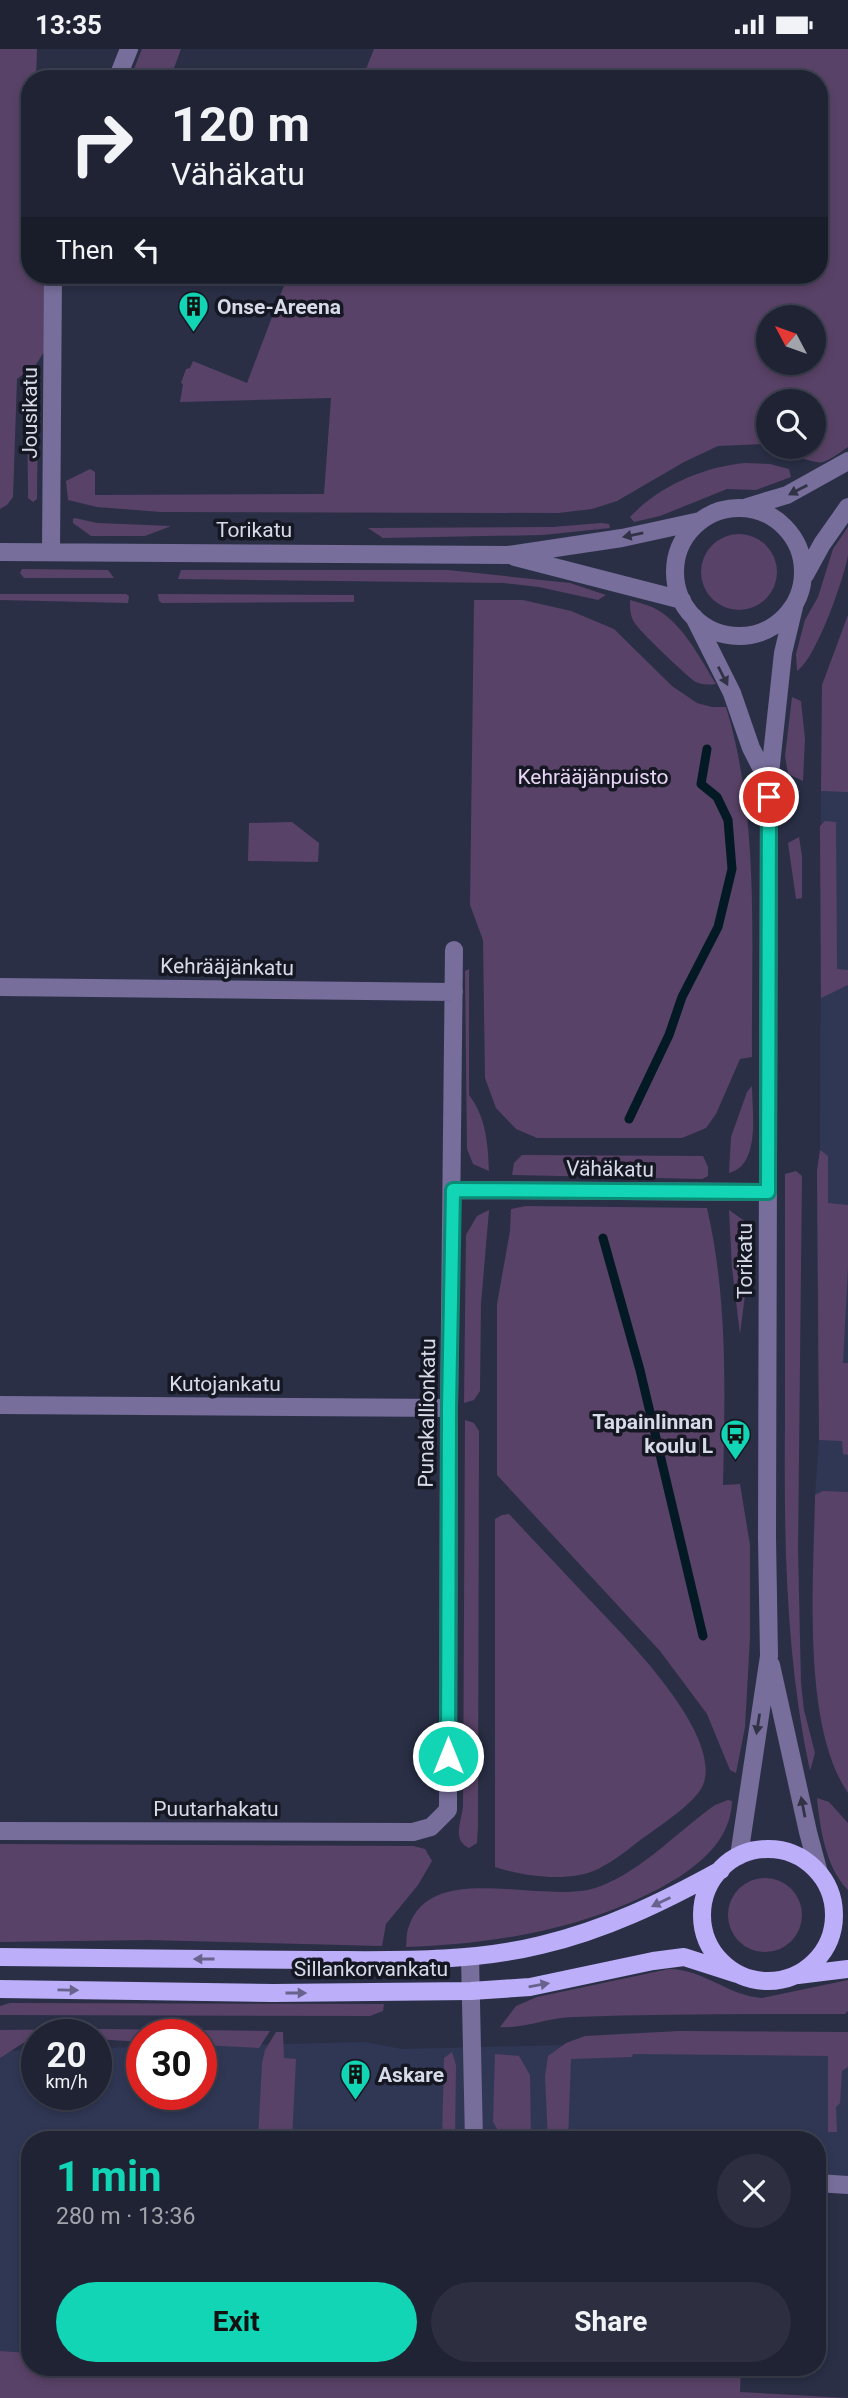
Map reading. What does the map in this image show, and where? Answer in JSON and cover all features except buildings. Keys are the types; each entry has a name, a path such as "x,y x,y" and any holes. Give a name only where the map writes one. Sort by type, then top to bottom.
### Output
{"main road":[{"path":"848,1909 834,1896 819,1873 803,1859 775,1849 760,1849 738,1856 722,1870 706,1890 701,1920 707,1943 718,1959 737,1974 750,1979 775,1981 848,1969"},
{"name":"Sillankorvankatu","path":"0,1957 368,1960 470,1957 538,1946 584,1934 632,1916 722,1870"},
{"path":"791,1977 811,1963 824,1949 834,1929 834,1896"},
{"name":"Sillankorvankatu","path":"0,1989 274,1993 471,1991 530,1987 684,1957 737,1974"}],"street":[{"path":"121,70 129,49"},
{"name":"Jousikatu","path":"51,552 53,284"},
{"path":"743,508 787,495 848,461"},
{"path":"805,575 798,548 791,534 763,511 743,508 723,509 700,521 684,540 676,562 675,579 687,608 709,627 726,634 759,632 777,622 794,607 805,575 822,544 848,507"},
{"name":"Torikatu","path":"0,552 508,555 621,538 700,521"},
{"name":"Torikatu","path":"508,555 687,608 732,693 751,748 769,783"},
{"name":"Torikatu","path":"738,1856 769,1656 769,783 783,653 794,607"},
{"name":"Punakallionkatu","path":"431,1827 448,1810 454,950"},
{"name":"Kehrääjänkatu","path":"0,987 454,992"},
{"name":"Vähäkatu","path":"453,1190 768,1192"},
{"name":"Kutojankatu","path":"0,1405 449,1408"},
{"name":"Torikatu","path":"769,1656 819,1873"},
{"name":"Puutarhakatu","path":"0,1831 413,1832 431,1827"},
{"path":"470,1957 474,2131"},
{"path":"826,2184 848,2185"}],"shaded area":[{"path":"848,785 848,1499 815,1495 819,1440 817,1171 820,1150 821,791"},
{"path":"848,2038 848,2185 826,2184 826,2131 21,2131 21,2352 0,2351 0,2051 21,2050 21,2110 112,2110 112,2048 126,2047 126,2110 217,2110 217,2046 365,2042 402,2049"}],"green space":[{"path":"0,49 37,49 36,70 21,70 21,284 44,284 44,352 35,366 17,379 13,497 0,509"},
{"path":"142,49 181,49 173,70 134,70"},
{"path":"374,49 848,49 848,447 830,459 819,462 806,459 826,459 826,389 756,389 756,444 718,446 684,462 617,501 592,509 558,513 161,512 97,507 68,500 66,481 90,469 95,472 95,495 324,494 331,398 180,402 181,383 186,369 190,368 193,361 247,383 285,284 828,284 828,70 366,70"},
{"path":"38,402 37,499 33,502 28,498 28,448 30,421"},
{"path":"745,463 770,464 789,469 791,477 756,490 727,489 660,516 634,522 630,517 668,487 713,469"},
{"path":"75,518 97,523 171,526 145,536 91,536 73,523"},
{"path":"609,524 610,528 543,535 383,538 368,528 553,527"},
{"path":"848,527 848,555 835,599 812,651 797,671 796,654 805,620 818,597 833,549"},
{"path":"739,534 754,537 766,545 774,557 777,572 774,587 766,599 754,607 739,610 724,607 712,599 704,587 701,572 704,557 712,545 724,537"},
{"path":"22,569 108,570 114,578 24,578 20,573"},
{"path":"181,570 448,570 570,583 606,595 598,600 539,587 503,583 178,579"},
{"path":"0,594 129,596 128,603 0,600"},
{"path":"158,594 354,595 354,602 162,603"},
{"name":"Kehrääjänpuisto","path":"474,600 523,600 571,611 614,629 672,686 697,703 726,707 737,749 749,836 752,1057 740,1059 716,1114 706,1128 682,1138 537,1138 516,1129 496,1108 485,1078 483,940 470,905"},
{"path":"630,600 652,607 672,621 689,641 716,684 694,681 662,652 634,622"},
{"path":"848,615 848,792 821,791 822,685"},
{"path":"792,697 801,701 805,739 803,781 788,774 785,756"},
{"path":"825,821 836,822 837,969 848,970 848,985 821,998 820,826"},
{"path":"292,822 319,843 318,862 248,861 249,823"},
{"path":"799,837 802,898 796,899 788,843"},
{"path":"469,969 469,1095 483,1122 489,1171 473,1164 467,1149 465,971"},
{"path":"752,1086 753,1122 750,1149 739,1168 729,1173 731,1137 747,1092"},
{"path":"820,1150 828,1156 828,1203 848,1205 843,1363 848,1363 848,1455 843,1454 842,1441 819,1440 817,1171"},
{"path":"522,1155 703,1156 708,1167 708,1176 702,1179 512,1175 514,1163"},
{"path":"796,1171 802,1176 798,1550 801,1683 804,1710 815,1753 810,1771 795,1683 786,1551 785,1174"},
{"path":"526,1206 707,1208 722,1311 723,1485 740,1484 750,1545 750,1638 745,1727 736,1773 730,1770 707,1714 660,1651 497,1475 497,1304 510,1231 511,1209"},
{"path":"489,1210 481,1304 480,1391 474,1400 464,1403 466,1235 477,1216"},
{"path":"729,1210 746,1222 752,1241 740,1334 732,1268"},
{"path":"465,1420 474,1423 479,1431 478,1826 477,1843 469,1848 459,1836 463,1807"},
{"path":"823,1491 848,1492 848,1793 833,1764 823,1729 817,1690 813,1607 815,1495"},
{"path":"509,1514 665,1684 698,1738 705,1763 703,1785 692,1800 611,1862 579,1875 537,1876 495,1867 495,1519"},
{"path":"817,1798 829,1802 848,1823 848,1890 840,1881 829,1859 822,1835"},
{"path":"728,1800 732,1801 731,1814 715,1845 689,1870 648,1894 615,1909 547,1930 477,1942 406,1947 408,1928 422,1905 442,1894 466,1889 494,1888 579,1891 601,1886 632,1870 701,1815"},
{"path":"0,1844 413,1846 425,1849 432,1861 418,1885 386,1924 382,1946 147,1940 0,1942"},
{"path":"758,1878 772,1878 786,1884 796,1894 802,1915 796,1936 786,1946 772,1952 758,1952 744,1946 734,1936 728,1922 728,1908 734,1894 744,1884"},
{"path":"669,1969 693,1973 738,1993 762,1998 848,1980 848,2011 845,2014 574,2017 500,2027 516,2006 537,1997"},
{"path":"10,2003 384,2004 383,2011 370,2016 0,2015 0,2006"},
{"path":"112,2029 126,2029 126,2041 112,2040"},
{"path":"0,2030 21,2030 21,2044 0,2058"},
{"path":"217,2030 270,2031 259,2048 217,2046"},
{"path":"679,2031 848,2032 848,2067 842,2071 840,2103 836,2107 837,2132 828,2132 828,2056 633,2054 632,2057 571,2059 568,2131 548,2131 545,2076 548,2056 566,2043 585,2036"},
{"path":"276,2032 283,2032 284,2058 296,2059 292,2131 258,2131 265,2050"},
{"path":"452,2052 456,2065 455,2131 442,2131 444,2058"},
{"path":"495,2054 519,2056 530,2075 531,2131 498,2131 493,2122"},
{"path":"0,2351 21,2352 21,2376 741,2376 740,2392 848,2398 0,2398"}],"waterway":[{"path":"629,1119 669,1035 682,997 718,927 732,869 728,820 717,797 701,784 707,749"},
{"path":"603,1238 640,1370 703,1636"}],"place":[{"name":"Onse-Areena","path":"194,334"},
{"name":"Tapainlinnan koulu L","path":"736,1461"},
{"name":"Askare","path":"355,2102"}],"route":[{"path":"448,1756 453,1190 768,1192 769,797"}]}
